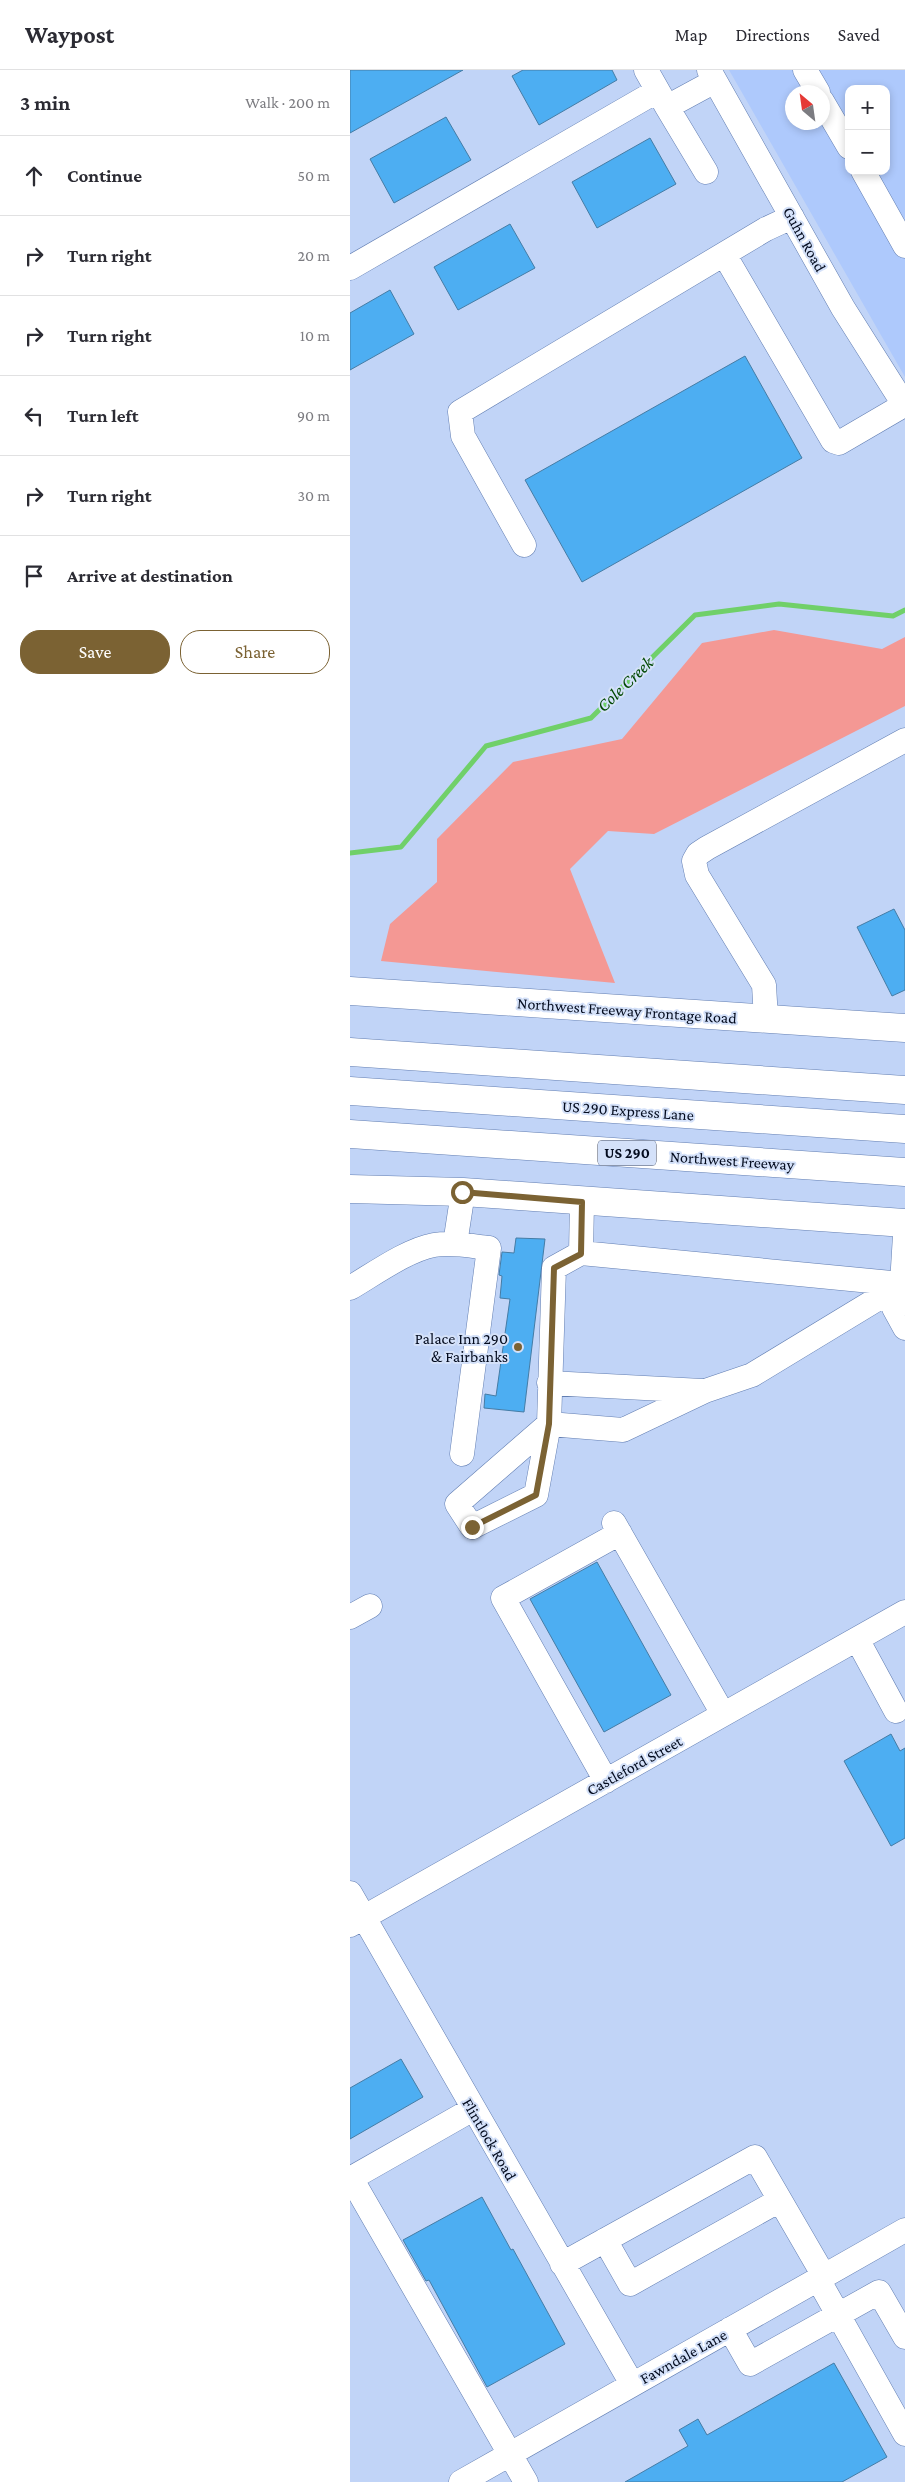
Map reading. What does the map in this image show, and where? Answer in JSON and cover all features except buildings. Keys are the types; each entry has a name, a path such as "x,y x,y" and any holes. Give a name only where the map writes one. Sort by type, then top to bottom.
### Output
{"main road":[{"name":"Northwest Freeway Frontage Road","path":"350,991 905,1028"},
{"path":"350,1052 905,1090"},
{"name":"US 290 Express Lane","path":"350,1091 905,1129"},
{"name":"Northwest Freeway","path":"350,1134 905,1172"},
{"path":"350,1189 462,1192 582,1202 905,1223"}],"street":[{"path":"646,70 706,172"},
{"path":"805,70 814,85"},
{"path":"350,268 662,99 712,76"},
{"name":"Guhn Road","path":"712,76 843,308 905,405"},
{"path":"830,114 845,139"},
{"path":"865,175 905,246"},
{"path":"524,545 463,436 460,412 724,254 792,217"},
{"path":"724,254 832,440 839,443 905,405"},
{"path":"766,1019 764,985 698,876 694,862 698,854 707,848 905,740"},
{"path":"455,1244 462,1192"},
{"path":"581,1254 582,1202"},
{"path":"905,1235 904,1293 894,1308 905,1328"},
{"path":"350,1288 433,1245 455,1244 489,1248 462,1454"},
{"path":"581,1254 904,1293 752,1375 705,1391 622,1430 549,1424 554,1268 581,1254"},
{"path":"549,1383 705,1391"},
{"path":"606,1781 502,1598 617,1528 723,1714"},
{"name":"Castleford Street","path":"357,1921 905,1612"},
{"path":"857,1639 896,1711"},
{"name":"Flintlock Road","path":"350,1893 357,1921 473,2110 632,2384"},
{"path":"473,2110 351,2179 526,2482"},
{"path":"562,2264 755,2157 821,2277 838,2315 905,2434"},
{"path":"605,2240 630,2284 780,2200"},
{"name":"Fawndale Lane","path":"461,2482 905,2230"},
{"path":"730,2329 750,2364 879,2292 905,2337"}],"shaded area":[{"path":"729,70 905,70 905,377"},
{"path":"774,630 882,649 905,637 905,706 654,834 608,831 570,869 615,983 381,961 390,924 437,882 437,839 513,762 622,739 702,643"}],"waterway":[{"name":"Cole Creek","path":"350,853 401,847 486,746 591,718 695,615 779,604 893,616 905,610"}],"place":[{"name":"Palace Inn 290 & Fairbanks","path":"518,1347"}],"route":[{"path":"462,1192 582,1202 581,1254 554,1268 549,1424 536,1495 472,1527"}]}
